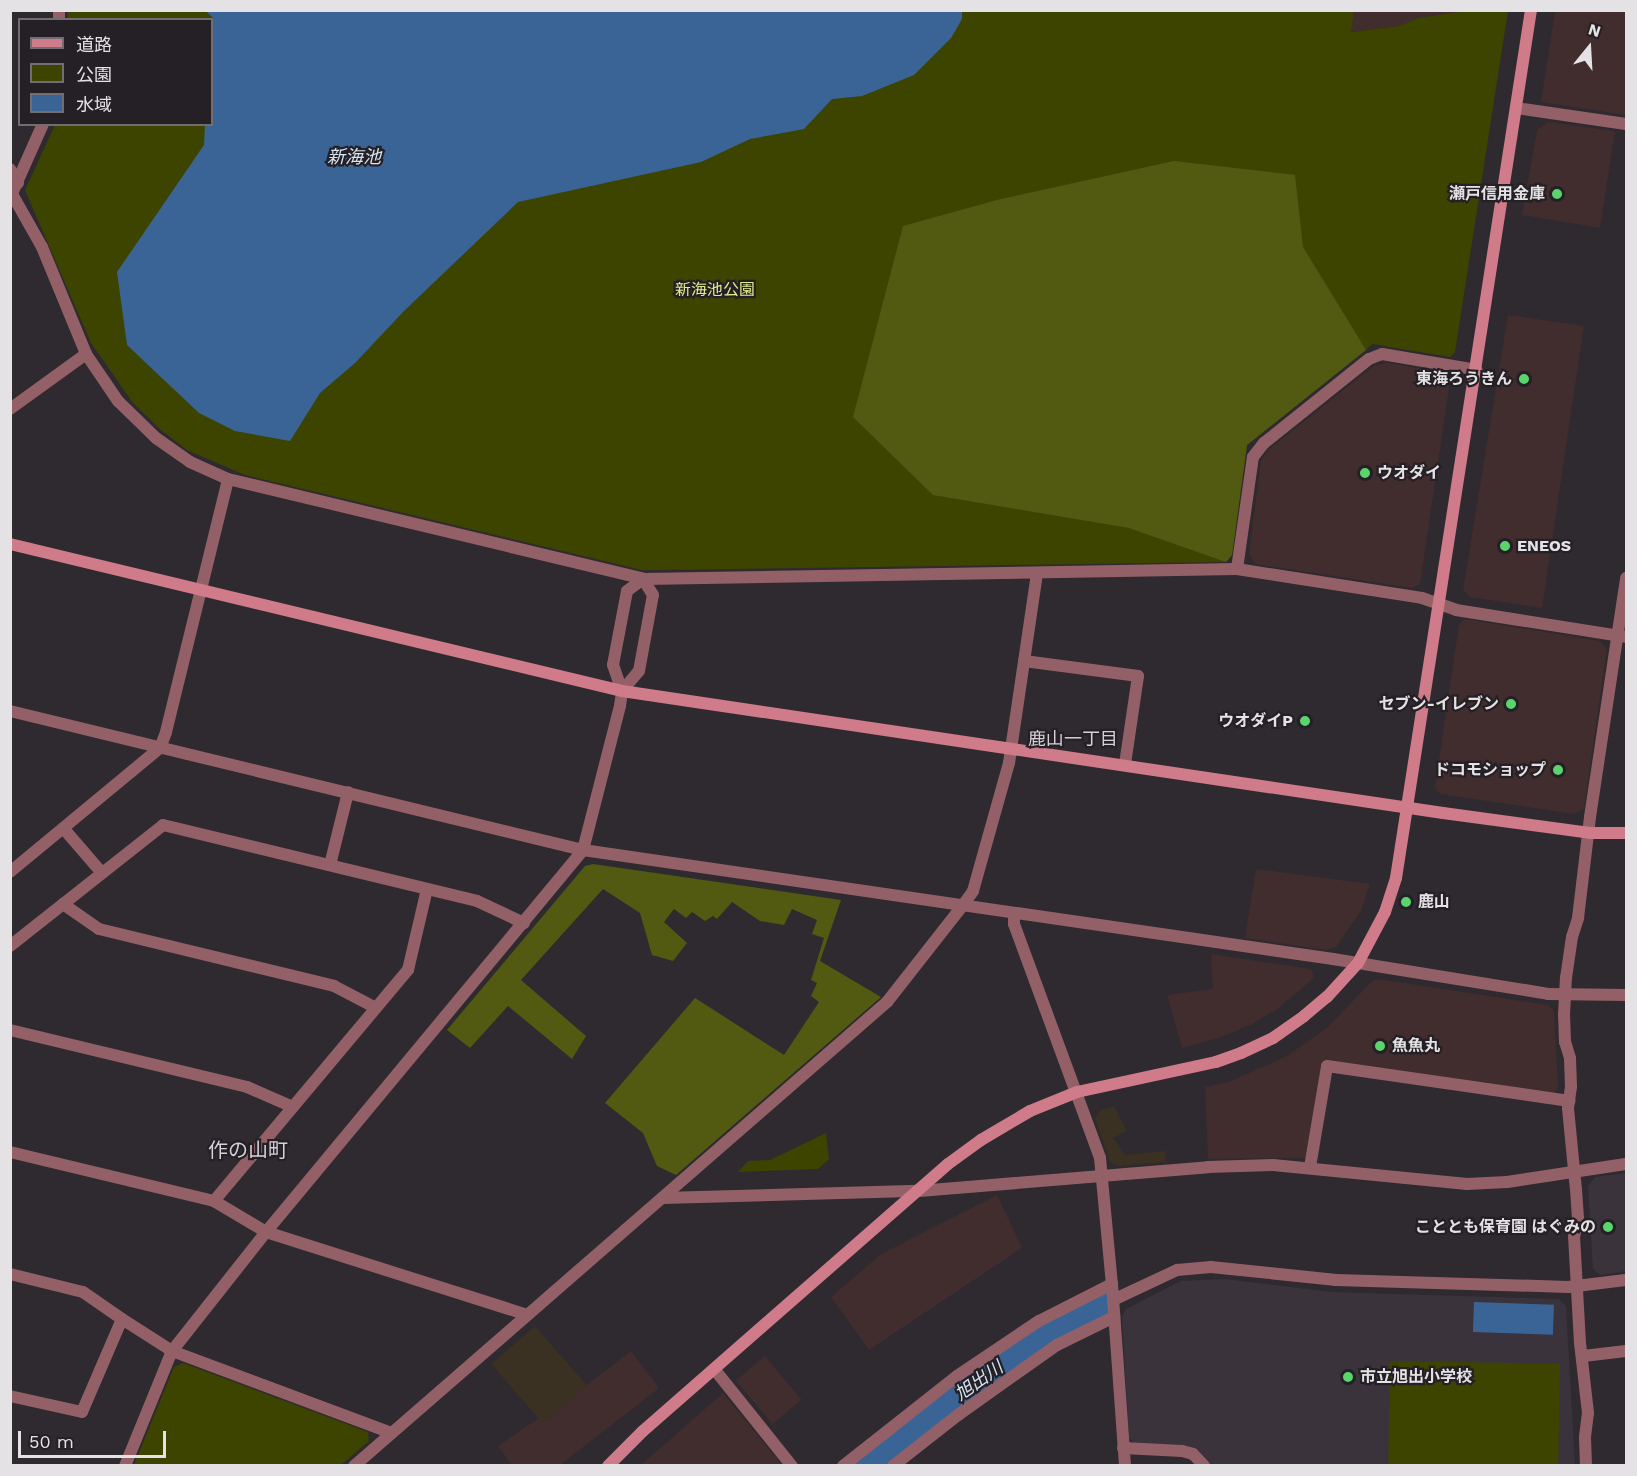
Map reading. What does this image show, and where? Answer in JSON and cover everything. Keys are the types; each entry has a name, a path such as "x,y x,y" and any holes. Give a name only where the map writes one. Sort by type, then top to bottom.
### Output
{"street":[{"path":"608,1466 643,1431 948,1164 981,1140 1030,1111 1077,1092 1216,1062 1273,1038 1327,997 1358,963 1384,912 1396,878 1477,370 1531,10"},
{"path":"1516,108 1626,124"},
{"path":"14,191 42,126"},
{"path":"10,169 14,191 42,247 86,354 118,401 156,438 190,462 228,479 643,579 1237,569 1422,598 1456,610 1622,637"},
{"path":"10,409 86,354"},
{"path":"1237,569 1253,457 1264,443 1369,359 1382,354 1477,370"},
{"path":"10,872 160,748 166,732 228,479"},
{"path":"10,544 622,691 1590,833 1626,833"},
{"path":"354,1466 887,1002 963,905 973,891 1011,748 1036,574"},
{"path":"1586,1466 1585,1437 1588,1413 1574,1237 1578,1218 1569,1101 1570,1058 1565,1042 1564,1015 1572,937 1578,918 1622,637 1626,578"},
{"path":"622,691 639,671 653,595 643,579"},
{"path":"125,1466 172,1351 266,1232 583,850 619,717 622,691 613,665 627,591 643,579"},
{"path":"1024,661 1138,676 1125,765"},
{"path":"10,711 583,850 1566,995 1626,995"},
{"path":"330,865 348,792"},
{"path":"10,946 163,825 477,901 524,923"},
{"path":"64,828 102,873"},
{"path":"214,1201 408,970 427,889"},
{"path":"63,904 99,929 334,986 376,1008"},
{"path":"1014,915 1014,924 1077,1092 1100,1158 1104,1177 1125,1466"},
{"path":"10,1030 247,1087 293,1107"},
{"path":"1310,1167 1327,1066 1569,1101"},
{"path":"10,1152 214,1201 266,1232 527,1315"},
{"path":"662,1198 919,1191 1208,1167 1310,1167 1467,1184 1507,1182 1626,1164"},
{"path":"1113,1300 1177,1270 1212,1267 1336,1280 1577,1287 1626,1280"},
{"path":"10,1274 83,1292 172,1351 391,1433"},
{"path":"843,1466 957,1376 1002,1345 1039,1321 1112,1284"},
{"path":"893,1466 958,1415 1058,1345 1114,1317"},
{"path":"10,1396 82,1412 123,1318"},
{"path":"1583,1356 1626,1351"},
{"path":"715,1370 792,1466"},
{"path":"1123,1448 1182,1451 1193,1454 1204,1466"}],"shaded area":[{"path":"1354,11 1467,11 1418,18 1399,26 1350,32"},
{"path":"1555,11 1626,11 1626,115 1541,102"},
{"path":"1548,122 1615,131 1600,228 1522,215 1537,130"},
{"path":"1508,315 1584,326 1542,608 1470,597 1463,590"},
{"path":"1387,363 1446,373 1450,382 1420,584 1413,588 1255,564 1249,554 1261,460 1268,450 1375,365"},
{"path":"1465,619 1600,641 1607,649 1584,809 1574,814 1440,794 1435,787 1459,624"},
{"path":"1256,869 1370,884 1361,911 1336,947 1326,950 1245,938"},
{"path":"1211,954 1311,969 1314,978 1276,1010 1252,1024 1221,1037 1182,1048 1167,995 1213,989"},
{"path":"1378,979 1548,1005 1554,1011 1558,1088 1552,1096 1323,1062 1307,1158 1208,1159 1205,1087 1229,1082 1287,1056 1328,1027 1371,982"},
{"path":"1114,1106 1127,1131 1113,1138 1125,1155 1165,1151 1166,1162 1118,1166 1110,1162 1095,1118 1101,1110"},
{"name":"こととも保育園 はぐみの","path":"1626,1173 1626,1271 1600,1275 1593,1269 1588,1186 1595,1177"},
{"path":"997,1195 1022,1248 869,1350 831,1297 881,1254"},
{"name":"市立旭出小学校","path":"1224,1279 1331,1292 1559,1299 1566,1306 1575,1465 1210,1466 1195,1450 1136,1444 1129,1438 1122,1317 1126,1309 1181,1281"},
{"path":"535,1326 587,1386 543,1424 491,1364"},
{"path":"631,1351 659,1388 560,1465 512,1465 498,1446 587,1385"},
{"path":"765,1356 802,1400 773,1424 736,1380"},
{"path":"723,1393 782,1465 641,1465"}],"green space":[{"name":"新海池公園","path":"67,11 1354,11 1351,32 1399,26 1418,18 1467,11 1508,11 1455,352 1450,357 1373,344 1247,445 1232,555 1226,562 642,570 245,475 187,450 161,430 133,403 91,343 25,190 55,126 213,126 213,18 68,18"},
{"path":"1174,161 1295,175 1303,247 1366,350 1247,445 1232,555 1226,562 1129,528 933,495 853,417 903,226 997,200"},
{"path":"593,864 841,900 820,961 881,997 676,1175 657,1166 643,1133 605,1103 695,998 784,1055 819,1002 811,996 817,983 811,980 824,938 812,934 817,920 792,909 784,925 760,921 732,902 717,919 713,916 705,921 692,912 686,918 674,909 664,922 687,943 673,961 652,955 640,913 603,889 521,980 586,1036 572,1059 508,1006 470,1048 447,1030 585,866"},
{"path":"826,1133 829,1159 818,1169 738,1172 748,1161 770,1160"},
{"path":"1390,1361 1560,1364 1558,1466 1388,1465"},
{"path":"183,1363 368,1432 369,1441 341,1465 134,1465 174,1367"}],"water":[{"name":"新海池","path":"962,10 962,19 951,38 914,75 862,96 832,99 804,129 750,139 701,162 518,202 404,311 355,363 320,393 290,441 235,431 199,413 127,345 117,272 204,145 205,126 213,126 213,18 206,11"},
{"path":"1474,1302 1554,1305 1553,1335 1473,1332"}],"waterway":[{"name":"旭出川","path":"869,1466 945,1404 1048,1333 1098,1308"}],"place":[{"name":"瀬戸信用金庫","path":"1557,194"},
{"name":"東海ろうきん","path":"1524,379"},
{"name":"ウオダイ","path":"1365,473"},
{"name":"ENEOS","path":"1505,546"},
{"name":"セブン-イレブン","path":"1511,704"},
{"name":"ウオダイP","path":"1305,721"},
{"name":"ドコモショップ","path":"1558,770"},
{"name":"鹿山","path":"1406,902"},
{"name":"魚魚丸","path":"1380,1046"},
{"name":"こととも保育園 はぐみの","path":"1608,1227"},
{"name":"市立旭出小学校","path":"1348,1377"}],"district":[{"name":"鹿山一丁目","path":"1073,739"},
{"name":"作の山町","path":"248,1150"}]}
